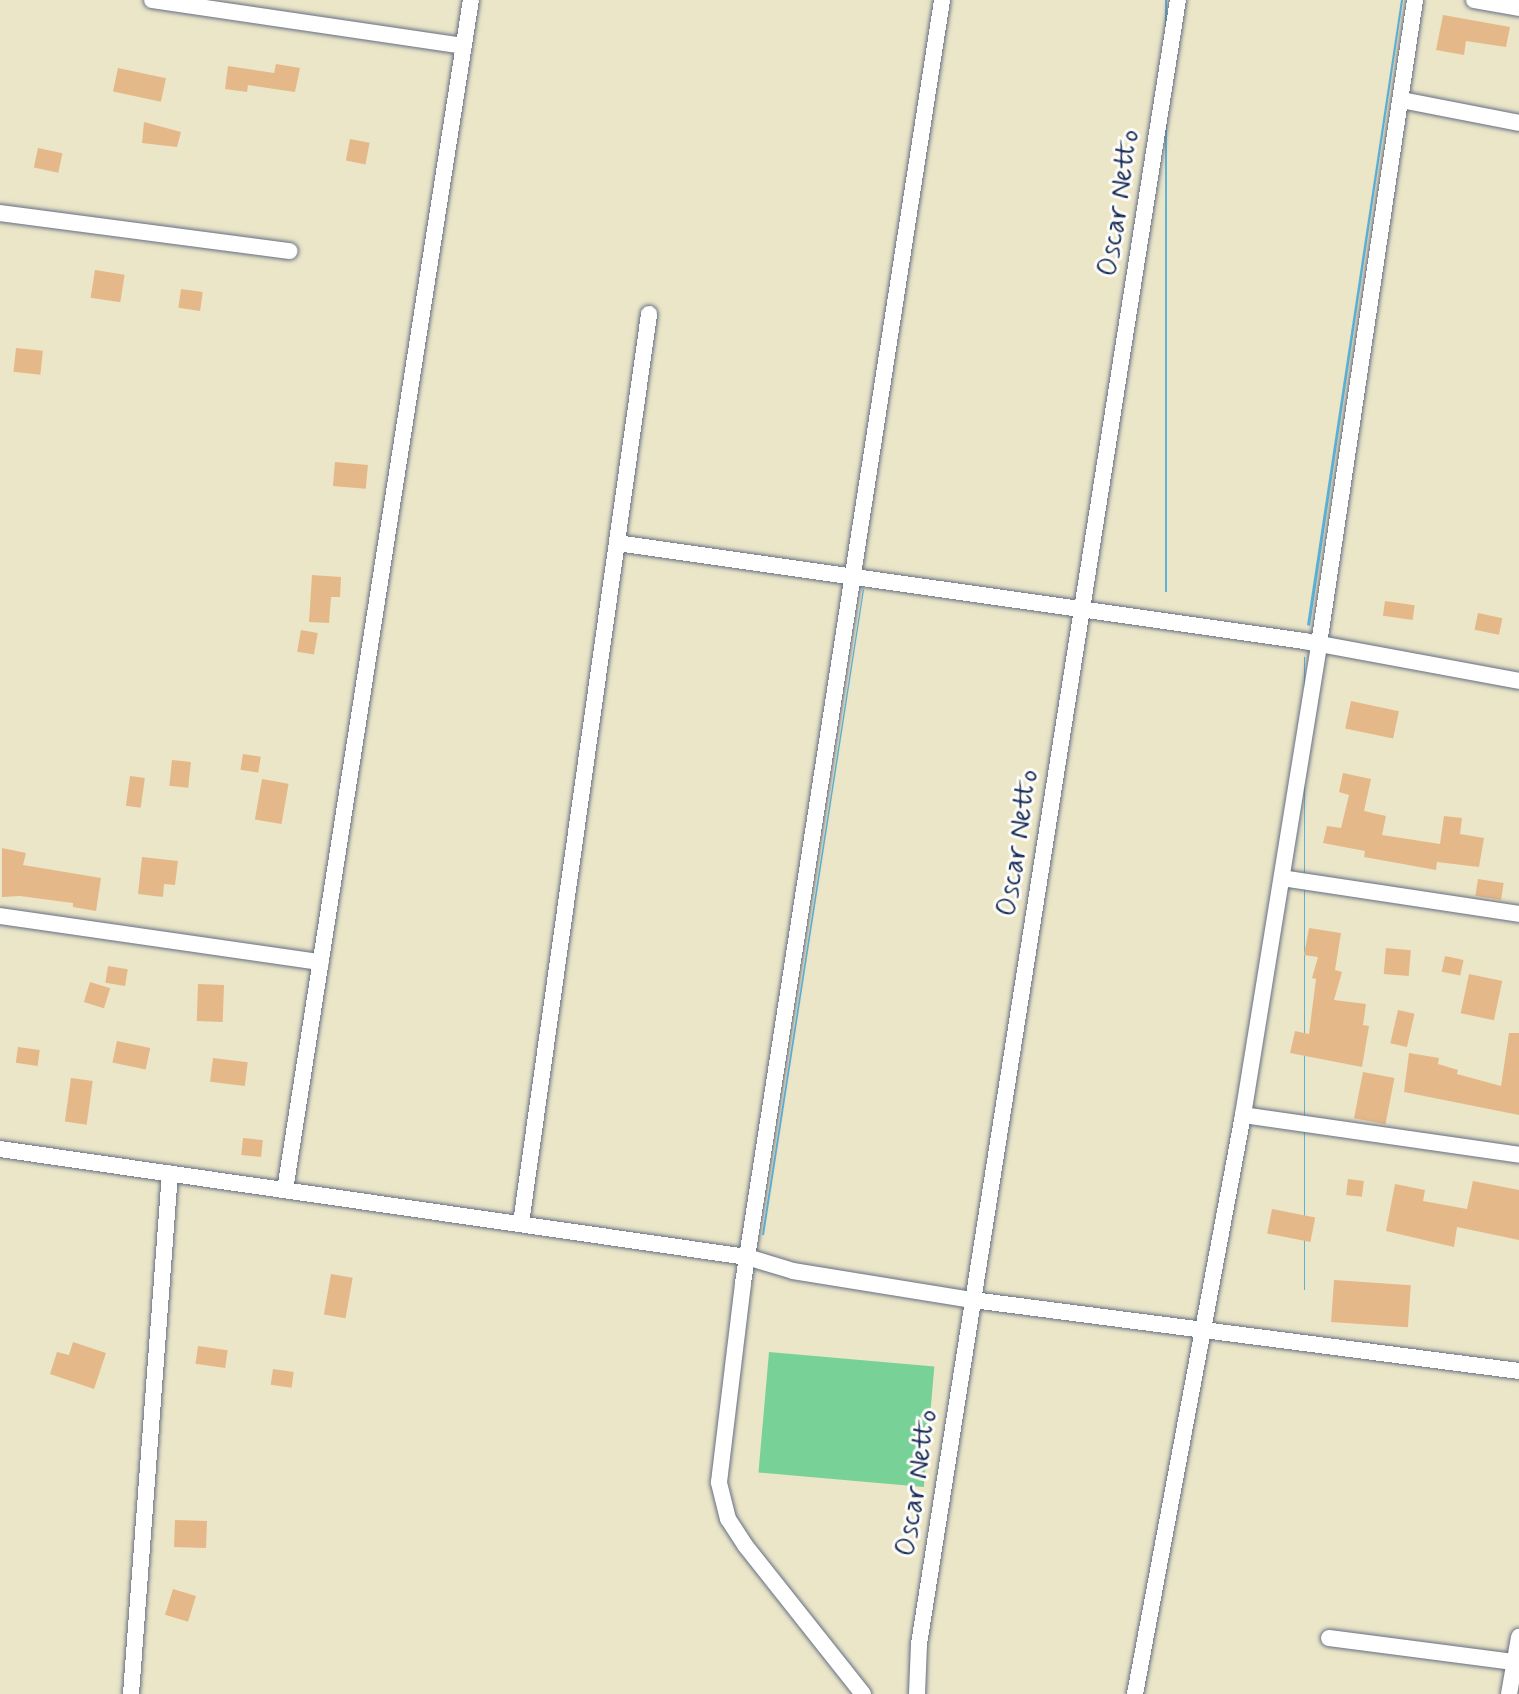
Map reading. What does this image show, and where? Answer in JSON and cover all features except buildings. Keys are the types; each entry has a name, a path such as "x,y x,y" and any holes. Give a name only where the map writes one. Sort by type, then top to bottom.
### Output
{"street":[{"path":"152,0 464,46"},
{"path":"285,1190 471,0"},
{"path":"863,1694 745,1545 728,1519 719,1482 747,1257 942,0"},
{"name":"Oscar Netto","path":"917,1694 919,1644 1178,0"},
{"path":"1135,1694 1200,1332 1243,1115 1319,644 1415,0"},
{"path":"1474,0 1519,8"},
{"path":"1401,100 1519,123"},
{"path":"0,213 290,251"},
{"path":"521,1223 649,314"},
{"path":"617,543 1319,644 1519,681"},
{"path":"1282,878 1519,914"},
{"path":"0,916 321,962"},
{"path":"1243,1115 1519,1155"},
{"path":"0,1149 747,1257 793,1271 973,1300 1200,1332 1519,1371"},
{"path":"131,1694 170,1173"},
{"path":"1509,1694 1519,1637"},
{"path":"1329,1638 1515,1662"}],"green space":[{"path":"769,1352 934,1366 924,1487 758,1473"}],"water":[{"path":"1167,0 1167,592 1165,592"},
{"path":"1403,0 1310,626 1307,625"},
{"path":"863,589 764,1235 762,1235"},
{"path":"1304,657 1305,657 1305,1290"}]}
